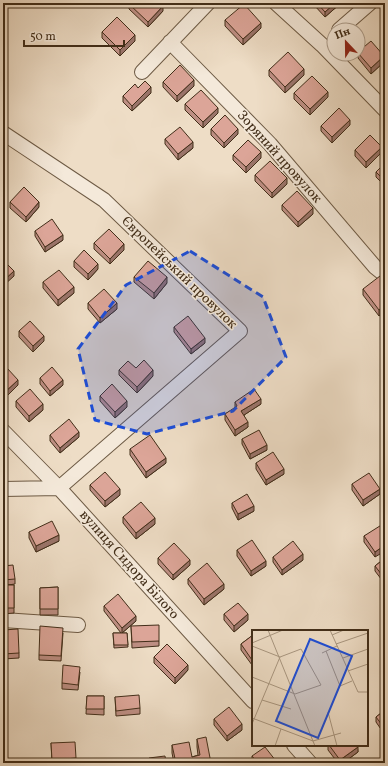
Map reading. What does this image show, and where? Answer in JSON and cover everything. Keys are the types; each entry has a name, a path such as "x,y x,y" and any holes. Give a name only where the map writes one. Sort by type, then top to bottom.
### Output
{"street":[{"path":"142,72 208,3"},
{"path":"276,3 322,45 385,110"},
{"path":"348,22 370,3"},
{"name":"Зоряний провулок","path":"170,42 270,144 375,267 385,276"},
{"path":"322,45 326,42"},
{"name":"Європейський провулок","path":"3,133 104,200 240,331 59,488"},
{"name":"вулиця Сидора Білого","path":"3,431 59,488 252,700"},
{"path":"3,489 59,488"},
{"path":"3,620 78,625"},
{"path":"295,746 310,763"}],"highlighted area":[{"path":"190,251 263,297 286,357 233,411 147,434 95,420 78,349 126,285"}],"building":[{"path":"160,3 163,6 148,22 129,4"},
{"path":"317,3 335,3 325,12"},
{"path":"244,4 261,23 243,39 225,20"},
{"path":"117,17 135,35 120,50 102,32"},
{"path":"371,41 384,56 371,68 366,62 366,45"},
{"path":"288,52 304,69 285,87 269,70"},
{"path":"180,65 194,80 177,96 163,82"},
{"path":"312,76 328,92 310,109 294,93"},
{"path":"145,81 151,87 132,106 123,96 135,84 138,88"},
{"path":"201,90 218,108 203,122 185,104"},
{"path":"339,108 350,120 332,137 321,126"},
{"path":"225,115 238,129 224,143 211,129"},
{"path":"180,127 193,142 178,154 165,139"},
{"path":"370,135 382,147 366,162 355,150"},
{"path":"248,140 261,152 246,167 233,155"},
{"path":"270,161 287,178 272,193 255,175"},
{"path":"385,163 385,181 376,172"},
{"path":"24,187 39,202 26,217 10,202"},
{"path":"297,191 313,208 298,222 282,205"},
{"path":"52,219 63,235 45,247 35,231"},
{"path":"109,229 124,244 110,259 94,243"},
{"path":"84,250 98,264 88,274 74,261"},
{"path":"3,260 14,271 3,281"},
{"path":"148,261 167,277 154,293 134,277"},
{"path":"59,270 74,287 58,300 43,282"},
{"path":"380,276 385,283 385,306 379,310 363,289"},
{"path":"104,289 117,303 100,318 88,303"},
{"path":"188,316 205,338 191,349 174,327"},
{"path":"30,321 44,336 33,346 19,331"},
{"path":"144,360 153,370 137,387 119,370 128,361 136,368"},
{"path":"52,367 63,380 50,391 40,378"},
{"path":"7,368 18,380 5,392 3,390 3,372"},
{"path":"112,384 127,401 115,412 100,396"},
{"path":"30,389 43,404 29,416 16,401"},
{"path":"254,389 261,399 241,411 248,422 235,430 225,414 237,406 235,402"},
{"path":"69,419 79,432 60,448 50,435"},
{"path":"259,430 267,445 250,454 242,439"},
{"path":"150,435 166,458 146,472 130,449"},
{"path":"273,452 284,469 266,480 256,463"},
{"path":"105,472 120,489 105,501 90,485"},
{"path":"369,473 380,489 363,500 352,484"},
{"path":"247,494 254,506 238,514 232,503"},
{"path":"141,502 155,518 136,533 123,517"},
{"path":"52,521 59,535 36,546 29,532"},
{"path":"383,524 385,527 385,545 375,552 364,536"},
{"path":"252,540 266,561 251,571 237,550"},
{"path":"293,541 303,554 282,570 273,557"},
{"path":"174,543 190,560 173,575 158,558"},
{"path":"385,558 385,579 375,566"},
{"path":"207,563 224,584 204,599 188,579"},
{"path":"13,565 15,579 3,580 3,566"},
{"path":"3,585 14,585 14,608 3,608"},
{"path":"58,587 58,609 40,609 40,588"},
{"path":"118,594 136,616 122,628 104,606"},
{"path":"238,603 248,614 234,626 224,614"},
{"path":"159,625 159,641 132,642 131,626"},
{"path":"40,626 63,628 61,656 39,655"},
{"path":"18,629 19,653 3,654 3,630"},
{"path":"113,633 127,633 128,645 114,645"},
{"path":"252,636 252,660 241,644"},
{"path":"167,644 188,665 175,678 154,657"},
{"path":"63,665 80,667 78,685 62,683"},
{"path":"385,666 385,675 381,669"},
{"path":"139,695 140,708 116,711 115,697"},
{"path":"87,696 104,696 104,709 86,709"},
{"path":"229,707 242,724 227,736 214,719"},
{"path":"385,710 385,729 376,717"},
{"path":"206,737 211,763 176,763 172,745 189,742 192,757 200,755 197,739"},
{"path":"75,742 76,758 52,760 51,743"},
{"path":"330,746 358,746 358,747 340,760"},
{"path":"265,747 276,761 274,763 258,763 252,756"},
{"path":"165,756 166,763 149,763 149,758"},
{"path":"127,760 138,760 139,763 127,763"}]}
